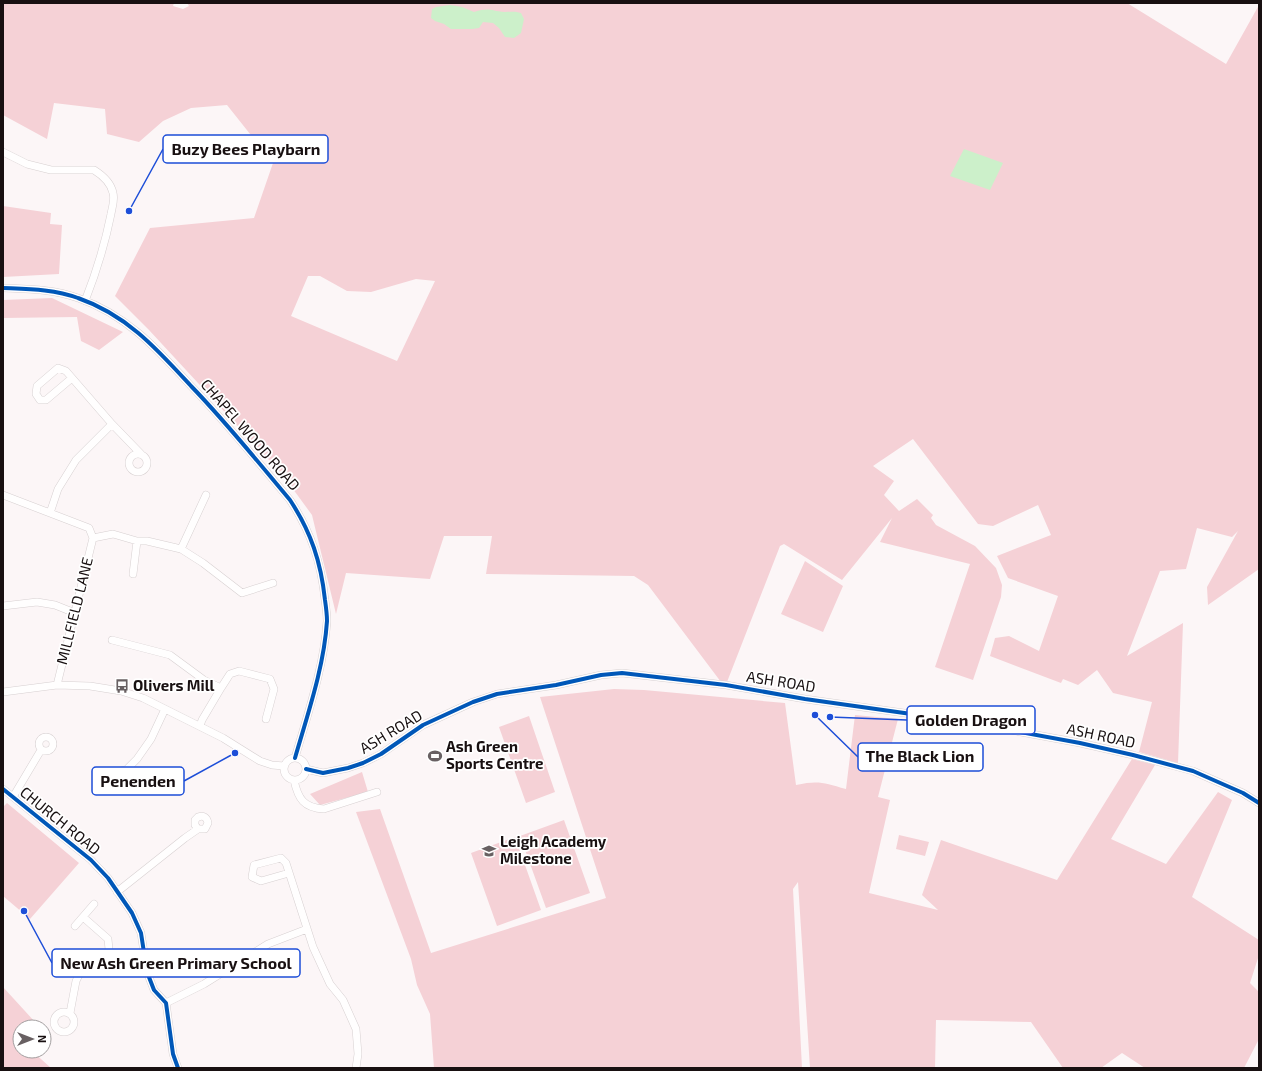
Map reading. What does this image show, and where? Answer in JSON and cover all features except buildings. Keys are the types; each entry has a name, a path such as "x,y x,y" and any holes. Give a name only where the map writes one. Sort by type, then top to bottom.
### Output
{"street":[{"path":"3,152 27,164 51,170 94,170 107,181 112,190 114,194 108,231 99,263 84,301"},
{"name":"CHAPEL WOOD ROAD","path":"3,288 32,289 58,293 84,301 115,315 145,337 207,403 290,500 302,518 312,539 319,561 324,584 327,620 323,650 295,758"},
{"path":"72,378 46,400 40,400 36,394 37,386 58,368 66,371 112,424 141,454"},
{"path":"50,513 58,489 76,460 112,424"},
{"path":"3,494 89,528 93,538 113,534 136,541 147,541 181,549 203,563 242,593 273,583"},
{"path":"181,549 206,495"},
{"name":"MILLFIELD LANE","path":"57,685 93,538"},
{"path":"133,574 136,541"},
{"path":"3,606 36,602 55,605 75,613"},
{"path":"112,640 170,655 204,680 221,688"},
{"path":"200,726 202,720 230,674 239,671 270,679 274,689 266,719"},
{"name":"ASH ROAD","path":"306,769 324,773 363,763 381,754 424,726 472,702 497,694 556,685 601,675 622,673 726,685 798,698 961,721 1080,743 1133,754 1193,771 1243,793 1259,803"},
{"path":"3,692 57,685 90,686 120,691 143,698 200,726 260,761 272,765 284,766"},
{"path":"126,770 137,759 151,739 165,709"},
{"path":"13,797 41,750"},
{"path":"295,758 303,761 306,769 302,777 294,780 288,778 284,772 284,766 288,760 295,758"},
{"path":"294,780 298,796 306,804 315,808 324,809 377,792"},
{"name":"CHURCH ROAD","path":"3,789 91,860 108,878 132,913 141,933 147,972 154,990 166,1003"},
{"path":"117,892 198,829"},
{"path":"289,873 261,881 252,876 254,865 281,858 286,863 313,947 330,984 343,1000 356,1030 358,1054 356,1068"},
{"path":"75,926 94,904"},
{"path":"83,917 108,939 110,960"},
{"path":"178,1068 173,1054 166,1003 204,984 268,944 307,929"},
{"path":"70,1013 76,981 80,972 91,963 144,957"}],"shaded area":[{"path":"3,3 174,3 173,6 183,9 189,6 187,3 1127,3 1226,64 1259,5 1259,569 1208,605 1207,587 1238,531 1232,537 1197,528 1186,569 1160,571 1127,656 1183,623 1178,763 1139,752 1152,702 1113,693 1097,670 1078,685 1063,679 1061,683 990,656 995,638 1009,636 1039,651 1058,596 1008,578 997,556 1051,535 1038,505 993,526 978,524 913,439 873,466 894,481 884,495 899,511 917,499 933,515 931,518 936,525 975,546 996,568 1002,585 1001,597 973,680 935,667 970,564 880,542 892,518 842,580 784,544 780,546 727,682 721,682 648,585 634,576 486,574 492,536 444,536 430,579 346,573 336,614 312,515 282,474 149,330 115,296 150,228 254,218 273,163 227,105 191,108 163,121 139,142 107,134 105,109 54,103 47,139 3,115","holes":["308,276 320,276 347,291 371,292 416,279 435,281 397,361 291,316"]},
{"path":"450,5 462,7 474,12 487,10 521,13 524,19 521,33 514,38 505,37 499,28 493,23 483,22 479,28 451,29 431,18 432,9"},
{"path":"964,149 1003,163 990,190 950,176"},
{"path":"3,206 51,213 50,224 62,225 59,274 3,277"},
{"path":"52,298 123,332 99,350 81,341 77,317 3,318 3,300"},
{"path":"805,561 843,586 823,632 781,614"},
{"path":"614,689 644,690 785,703 796,785 821,783 846,789 855,715 898,719 878,797 890,800 869,893 938,910 922,895 941,840 1057,880 1132,759 1155,765 1111,839 1166,864 1218,792 1232,800 1192,897 1259,940 1259,955 1250,983 1259,992 1259,1039 1244,1068 1145,1068 1122,1053 1101,1068 1063,1068 1031,1022 936,1020 935,1068 810,1068 798,882 793,889 802,1068 434,1068 430,1014 417,985 411,959 356,812 380,809 431,953 606,898 540,697"},
{"path":"529,716 555,792 526,803 499,727"},
{"path":"362,772 368,792 320,805 310,794"},
{"path":"7,803 79,863 30,919 3,896 3,807"},
{"path":"564,820 590,893 546,908 520,836"},
{"path":"899,835 929,842 925,856 896,849"},
{"path":"515,837 541,910 497,926 471,853"},
{"path":"3,987 32,1019 12,1019 12,1059 41,1059 51,1068 3,1068"}],"cycle path":[{"path":"3,288 41,290 78,298 96,305 112,314 140,334 166,359 242,442 290,500 304,524 318,560 327,618 323,655 319,673 295,758"},
{"path":"306,769 323,773 348,768 363,763 381,754 423,725 473,702 497,694 556,685 601,675 622,673 726,685 805,699 961,721 1080,743 1193,771 1243,793 1259,803"},
{"path":"3,789 91,860 108,878 132,913 141,933 147,972 154,990 166,1003 173,1054 178,1068"}],"place":[{"name":"Buzy Bees Playbarn","path":"129,211"},
{"name":"Olivers Mill","path":"122,686"},
{"name":"The Black Lion","path":"815,715"},
{"name":"Golden Dragon","path":"830,717"},
{"name":"Penenden","path":"235,753"},
{"name":"Ash Green Sports Centre","path":"435,756"},
{"name":"Leigh Academy Milestone","path":"489,851"},
{"name":"New Ash Green Primary School","path":"24,911"}]}
